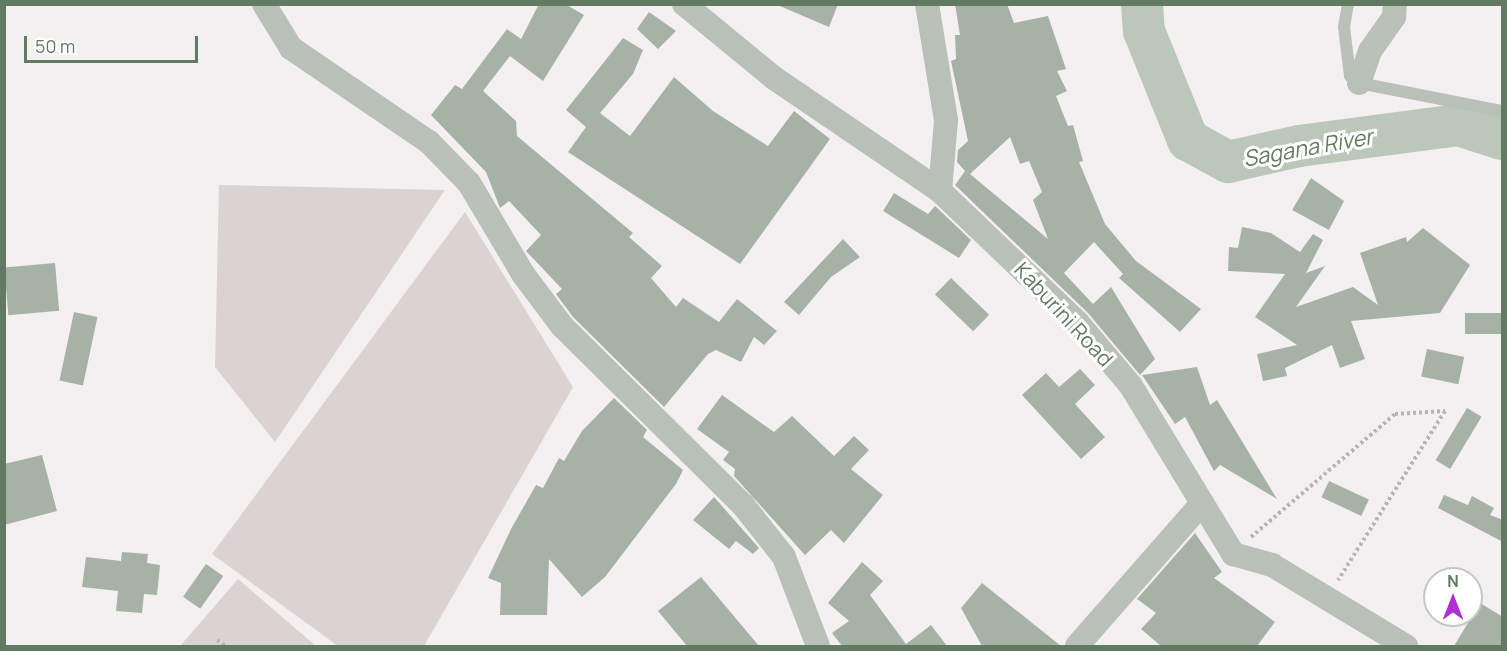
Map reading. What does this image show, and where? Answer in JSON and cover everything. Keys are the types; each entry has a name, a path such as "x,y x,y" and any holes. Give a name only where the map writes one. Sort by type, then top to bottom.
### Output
{"street":[{"path":"264,4 291,48 429,142 462,174 523,274 562,326 743,504 784,557 818,646"},
{"name":"Kaburini Road","path":"684,4 774,78 940,191 1078,323 1131,386 1233,554"},
{"path":"927,4 946,120 940,191"},
{"path":"1359,82 1370,51 1394,17 1395,4"},
{"path":"1077,646 1202,503"},
{"path":"1233,554 1272,565 1406,646"}],"lane":[{"path":"1348,4 1344,27 1350,76 1359,82 1503,111"}],"path":[{"path":"1233,554 1395,414 1445,411 1327,598"},
{"path":"217,640 226,646"}],"shaded area":[{"path":"219,185 445,190 275,442 215,367"},
{"path":"465,212 573,387 424,646 338,646 212,554"},
{"path":"238,579 316,646 180,646"}],"building":[{"path":"539,4 565,4 584,15 543,81 510,56 483,91 516,121 517,136 633,233 629,237 662,266 651,278 676,307 683,298 719,322 737,299 777,331 764,345 754,337 741,362 716,350 708,354 664,407 573,317 556,294 562,289 526,251 541,235 509,201 500,208 486,172 431,115 455,85 462,89 507,29 521,39"},
{"path":"775,4 838,4 829,27"},
{"path":"955,4 1007,4 1014,23 1048,16 1066,69 1057,71 1067,91 1056,96 1068,126 1073,125 1083,161 1079,162 1105,224 1136,261 1201,309 1180,332 1119,278 1123,274 1094,242 1064,273 1093,304 1111,287 1155,359 1140,375 1088,313 955,185 965,171 957,162 958,150 968,141 951,61 956,59 955,35 960,35","holes":["1010,137 1020,164 1029,161 1042,192 1033,200 1048,239 970,174"]},
{"path":"649,12 676,31 658,49 637,29"},
{"path":"623,38 643,50 633,74 600,113 630,136 674,77 713,111 768,146 794,111 830,139 740,264 568,152 586,127 566,110"},
{"path":"1311,178 1344,201 1329,230 1292,210"},
{"path":"894,193 928,214 935,206 971,240 959,258 883,211"},
{"path":"1242,227 1271,233 1300,252 1313,234 1323,240 1306,273 1325,266 1296,307 1353,287 1378,305 1360,253 1406,237 1407,242 1423,228 1470,265 1440,313 1351,321 1365,359 1340,368 1332,345 1285,368 1287,376 1263,381 1257,354 1297,345 1255,317 1285,274 1228,271 1229,247 1238,248"},
{"path":"843,239 860,257 831,277 799,315 784,302"},
{"path":"55,263 59,311 8,315 4,267"},
{"path":"951,278 989,315 973,331 935,295"},
{"path":"74,312 97,317 83,385 59,380"},
{"path":"1465,313 1502,313 1502,334 1465,334"},
{"path":"1427,349 1464,357 1458,384 1421,376"},
{"path":"1197,367 1210,405 1217,400 1277,499 1220,465 1214,471 1185,417 1175,424 1142,375"},
{"path":"1080,369 1095,385 1075,404 1105,437 1081,459 1022,395 1046,373 1059,387"},
{"path":"722,395 774,432 792,416 834,456 854,436 869,450 851,469 883,495 844,543 831,530 805,555 734,476 735,469 723,460 729,452 697,429"},
{"path":"614,398 647,430 643,437 683,470 676,484 605,577 582,597 549,559 547,615 500,615 501,583 488,578 511,529 536,485 543,488 559,458 564,461 582,431"},
{"path":"1467,408 1482,417 1450,469 1436,460"},
{"path":"42,455 57,511 4,525 4,464"},
{"path":"1329,481 1369,500 1361,516 1321,497"},
{"path":"1444,495 1468,505 1472,496 1494,508 1490,515 1503,520 1503,542 1438,508"},
{"path":"714,497 759,548 753,554 736,541 729,549 693,520"},
{"path":"1195,533 1222,572 1214,578 1275,622 1257,646 1161,646 1141,629 1156,613 1137,599"},
{"path":"122,552 148,554 147,563 160,565 157,595 144,594 142,613 116,611 118,591 82,587 86,557 121,561"},
{"path":"862,562 883,581 870,595 906,644 931,625 947,646 842,646 832,633 849,621 828,603"},
{"path":"206,564 223,576 200,609 183,597"},
{"path":"701,577 759,646 687,646 658,611"},
{"path":"982,583 1061,646 982,646 961,608"},
{"path":"1483,605 1503,617 1503,646 1454,646 1465,627 1483,627"}],"waterway":[{"name":"Sagana River","path":"1142,4 1144,31 1188,140 1228,162 1299,146 1458,125 1502,139"}]}
